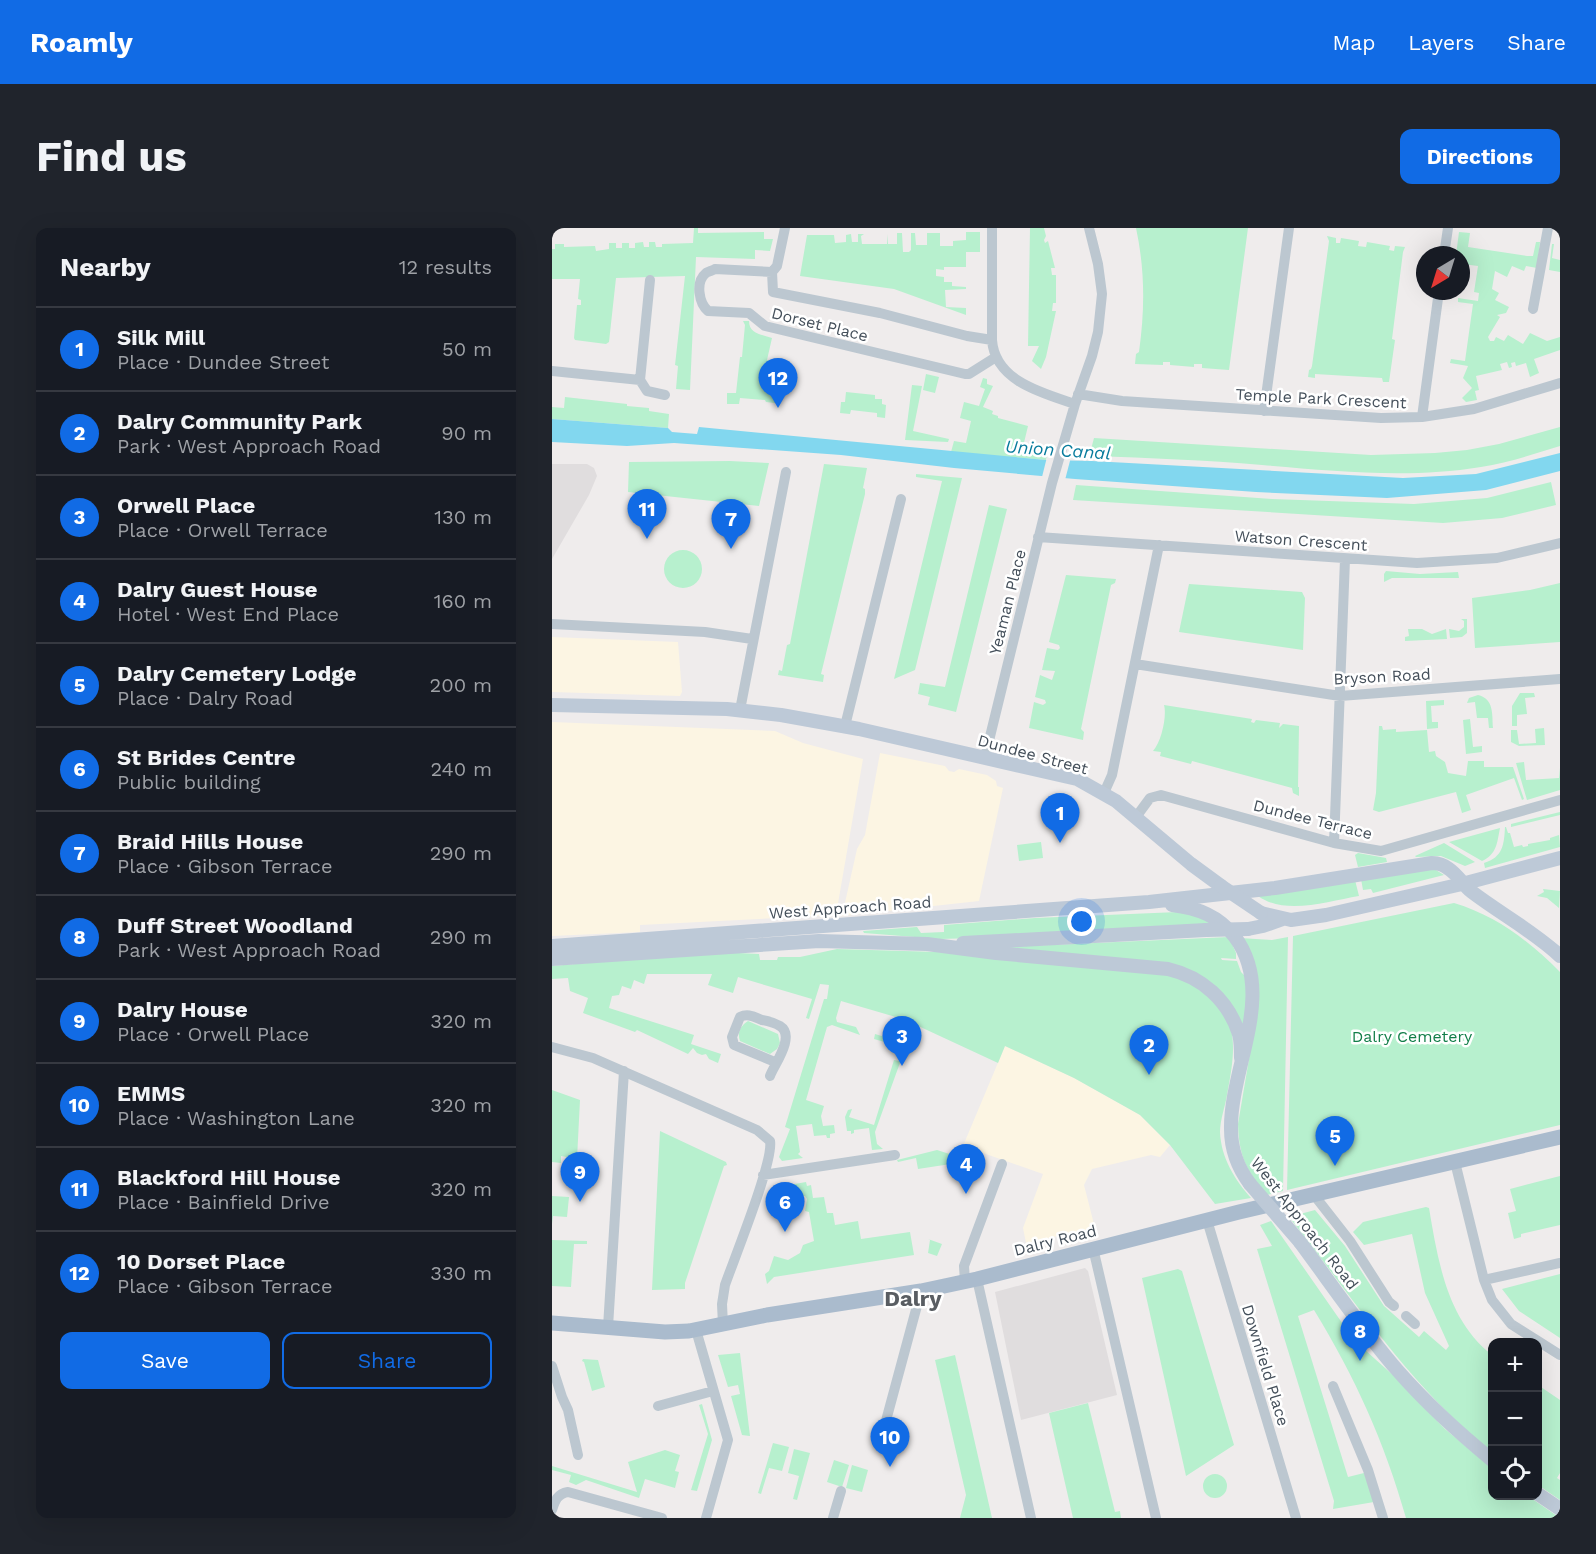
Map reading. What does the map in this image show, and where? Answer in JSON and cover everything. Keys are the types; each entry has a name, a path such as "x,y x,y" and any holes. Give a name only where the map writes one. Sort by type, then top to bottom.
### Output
{"main road":[{"name":"Dalry Road","path":"552,1323 665,1332 696,1330 921,1291 1207,1220 1560,1137"}],"street":[{"path":"785,228 777,266 772,272 771,290 773,292 992,340"},
{"path":"992,228 992,340 996,357"},
{"name":"Yeaman Place","path":"985,757 1052,483 1076,399 1095,348 1102,304 1098,264 1089,228"},
{"path":"1264,411 1288,228"},
{"path":"1445,246 1448,228"},
{"path":"1533,309 1548,228"},
{"name":"Dorset Place","path":"772,272 716,269 708,272 701,279 702,304 708,311 749,313 765,326 965,374 996,357"},
{"path":"650,280 640,380 649,393 664,395"},
{"path":"1422,417 1438,300"},
{"name":"Temple Park Crescent","path":"996,357 1008,373 1025,385 1076,399 1381,418 1422,417 1485,407 1560,383"},
{"path":"552,371 640,380"},
{"path":"740,710 786,472"},
{"path":"845,726 901,499"},
{"name":"Watson Crescent","path":"1038,537 1418,563 1456,562 1508,556 1560,543"},
{"path":"1104,793 1112,775 1159,545"},
{"path":"1334,843 1346,559"},
{"path":"552,624 705,632 753,639"},
{"name":"Bryson Road","path":"1135,664 1340,696 1560,679"},
{"name":"Dundee Street","path":"552,705 740,710 845,726 1077,779 1104,793 1221,886 1261,913 1283,920 1326,915 1462,884 1560,858"},
{"name":"Dundee Terrace","path":"1136,817 1150,798 1161,795 1334,843 1387,851 1560,800"},
{"name":"West Approach Road","path":"552,946 1149,902 1275,888 1432,863 1447,867 1462,884 1532,932 1560,956"},
{"name":"West Approach Road","path":"1149,902 1189,906 1205,912 1222,923 1242,948 1248,962 1253,987 1252,1007 1232,1110 1231,1135 1236,1159 1250,1184 1300,1242 1398,1371 1468,1441 1488,1457"},
{"name":"West Approach Road","path":"552,959 819,940 927,944 1248,929 1283,920"},
{"name":"West Approach Road","path":"927,944 1179,972 1207,986 1224,1005 1240,1036 1241,1058"},
{"path":"770,1076 786,1041 783,1029 781,1026 748,1014 740,1017 732,1037 734,1045 775,1062"},
{"path":"552,1047 586,1056 624,1071 757,1130 768,1138 771,1143 763,1175 725,1285 723,1325"},
{"path":"608,1327 624,1071"},
{"path":"763,1175 895,1155"},
{"path":"1455,1162 1484,1280 1492,1300 1511,1324 1560,1355"},
{"path":"1002,1164 964,1266 971,1280 1031,1518"},
{"path":"1314,1195 1350,1241 1389,1302 1394,1306"},
{"name":"Downfield Place","path":"1207,1220 1296,1518"},
{"path":"1093,1248 1156,1518"},
{"path":"1484,1280 1560,1263"},
{"path":"884,1428 921,1291"},
{"path":"1406,1316 1415,1324"},
{"path":"696,1330 728,1440 706,1518"},
{"path":"552,1366 568,1410 578,1455"},
{"path":"1333,1386 1368,1470 1383,1518"},
{"path":"658,1406 713,1391"},
{"path":"833,1518 841,1491"},
{"path":"552,1510 559,1495 568,1492 662,1518"},
{"path":"1542,1497 1560,1509"}],"shaded area":[{"path":"552,464 587,464 594,468 597,476 589,495 552,559"},
{"path":"552,637 678,642 682,692 680,696 552,692"},
{"path":"552,722 775,731 803,743 863,759 836,915 640,925 640,932 552,936"},
{"path":"880,753 945,766 949,771 954,772 959,769 987,775 996,781 997,786 1003,788 979,901 842,916 857,849 865,835"},
{"path":"1005,1046 1074,1078 1140,1115 1170,1145 1160,1157 1151,1155 1092,1169 1084,1185 1095,1228 1026,1243 1023,1228 1043,1174 963,1146"},
{"path":"1085,1268 1088,1271 1117,1395 1021,1420 995,1292"}],"green space":[{"path":"694,228 698,228 698,233 764,232 764,239 773,239 770,251 755,250 755,259 696,257 690,390 676,389 678,366 675,365 685,276 616,278 609,342 606,344 575,340 577,305 581,305 581,300 578,299 580,279 552,279 552,249 555,249 555,244 564,244 564,247 595,246 596,251 609,249 609,243 616,243 616,248 622,248 622,243 629,243 629,248 635,248 635,243 643,242 644,247 649,247 649,242 655,242 656,247 662,247 662,244 693,243"},
{"path":"1030,228 1044,228 1046,236 1044,240 1045,243 1048,241 1055,268 1051,268 1052,275 1056,275 1056,303 1053,303 1052,311 1056,311 1046,357 1041,369 1032,361 1039,346 1028,346"},
{"path":"1136,228 1248,228 1229,370 1202,368 1202,364 1194,364 1194,367 1170,365 1170,362 1163,362 1163,365 1135,364 1136,354 1139,352 1143,305 1141,259"},
{"path":"966,232 980,232 980,252 966,252 966,267 936,269 936,276 944,277 944,282 952,282 952,286 966,287 966,289 945,290 946,307 966,308 966,315 894,289 800,276 807,235 834,235 835,243 846,242 846,235 851,234 852,242 858,242 858,234 864,234 861,236 862,244 887,244 887,234 888,244 897,244 897,233 902,233 903,252 909,252 911,233 915,233 916,245 927,245 927,233 940,233 940,246 953,246 953,241 966,240"},
{"path":"1459,232 1470,233 1468,246 1457,246"},
{"path":"1327,236 1336,238 1336,243 1340,243 1341,238 1359,241 1358,246 1366,247 1367,242 1390,246 1389,250 1394,251 1395,246 1405,247 1392,339 1395,340 1389,382 1383,382 1382,378 1315,374 1315,378 1308,377 1312,366 1329,241"},
{"path":"1536,242 1540,242 1537,268 1526,266 1524,271 1512,266 1507,277 1495,271 1492,289 1499,293 1495,300 1509,307 1506,313 1497,315 1500,317 1488,337 1490,341 1494,341 1496,337 1504,341 1508,335 1523,344 1530,333 1547,341 1560,337 1560,350 1534,359 1539,373 1530,377 1526,363 1516,366 1515,362 1511,363 1512,367 1509,368 1507,362 1500,364 1502,370 1476,376 1479,390 1475,391 1477,400 1466,402 1462,398 1472,388 1463,378 1468,366 1450,363 1451,359 1465,361 1473,304 1458,302 1458,300 1478,301 1479,293 1474,292 1478,266 1470,265 1470,247 1533,256"},
{"path":"1552,244 1554,244 1552,258 1560,260 1560,272 1549,270"},
{"path":"743,321 749,321 751,329 756,333 772,338 767,360 792,366 772,364 769,367 770,390 776,391 775,403 740,398 739,404 727,404 727,393 736,393 740,357 742,357 745,325"},
{"path":"926,374 939,377 935,393 923,390"},
{"path":"983,378 987,379 987,384 993,386 983,407 993,411 992,414 998,418 1028,426 1022,451 1048,452 1046,460 951,452 954,441 966,443 971,421 960,418 964,402 979,406 985,389 980,387"},
{"path":"912,385 922,386 913,431 949,439 948,442 905,440"},
{"path":"846,392 875,395 875,399 882,399 882,404 886,405 885,418 877,417 877,413 851,410 850,414 840,413 841,402 845,402"},
{"path":"565,397 627,404 627,406 649,408 649,411 669,414 668,428 552,419 552,407 564,408"},
{"path":"1560,427 1560,446 1491,465 1426,473 1344,471 1093,456 1094,453 1090,453 1094,438 1371,455 1435,453 1499,444"},
{"path":"629,462 769,463 759,506 628,492"},
{"path":"824,464 867,468 863,488 865,494 821,674 824,675 823,682 778,675 779,670 782,671 787,645 790,644"},
{"path":"916,474 962,478 915,670 894,679 942,481 916,477"},
{"path":"1551,482 1556,505 1502,518 1443,523 1073,500 1076,485 1272,499 1414,504 1487,498"},
{"path":"989,505 1007,509 956,712 928,705 930,697 918,694 920,683 945,687"},
{"path":"683,550 696,556 702,569 696,582 683,588 670,582 664,569 670,556"},
{"path":"1386,571 1420,574 1458,572 1459,578 1392,578 1384,582"},
{"path":"1066,575 1116,579 1111,585 1081,729 1084,732 1083,740 1029,728 1034,702 1043,705 1046,703 1045,700 1035,697 1040,675 1052,680 1055,671 1042,670 1047,648 1058,650 1060,648 1059,645 1049,642"},
{"path":"1560,583 1560,642 1475,648 1472,598 1530,590"},
{"path":"1189,584 1302,592 1305,598 1303,650 1179,632"},
{"path":"1461,619 1467,619 1467,633 1462,637 1450,638 1449,629 1459,631 1464,627 1464,621"},
{"path":"1408,629 1422,629 1432,634 1446,629 1447,639 1405,641 1405,637 1409,636"},
{"path":"1520,693 1534,693 1535,697 1525,698 1527,714 1517,715 1517,726 1512,726 1512,706"},
{"path":"1478,695 1490,703 1493,728 1489,728 1488,718 1477,718 1475,702 1467,703 1469,698"},
{"path":"1444,700 1444,705 1431,706 1432,722 1438,722 1438,728 1427,729 1426,701"},
{"path":"1164,705 1252,719 1251,722 1254,723 1256,720 1280,723 1279,728 1283,724 1299,726 1299,796 1293,793 1292,788 1192,761 1191,764 1160,756 1161,752 1153,751 1163,728"},
{"path":"1470,719 1473,747 1482,746 1482,752 1466,754 1463,720"},
{"path":"1379,726 1382,726 1383,730 1396,729 1396,732 1427,730 1429,752 1435,751 1436,756 1445,762 1448,773 1466,776 1468,761 1484,761 1484,767 1513,767 1524,799 1522,800 1514,778 1466,795 1471,810 1462,813 1456,792 1379,812 1373,810"},
{"path":"1544,728 1545,745 1519,746 1511,742 1511,730 1517,730 1519,744 1536,743 1535,729"},
{"path":"1524,762 1526,780 1559,778 1560,768 1560,790 1527,800 1516,763"},
{"path":"1560,812 1560,815 1511,827 1511,824"},
{"path":"1505,827 1510,833 1514,847 1528,846 1528,844 1550,840 1559,835 1560,847 1485,868 1484,863 1499,854 1501,850"},
{"path":"1500,828 1497,843 1491,855 1482,861 1449,842"},
{"path":"1041,842 1043,858 1019,861 1017,845"},
{"path":"1444,843 1475,862 1465,866 1441,856 1415,856"},
{"path":"1358,853 1386,858 1387,862 1358,867 1355,855"},
{"path":"1436,870 1444,875 1373,893 1371,889 1363,890 1361,879"},
{"path":"1355,880 1359,896 1321,903 1281,905 1258,896"},
{"path":"1543,889 1560,891 1559,908 1547,898 1537,896 1544,892"},
{"name":"Dalry Cemetery","path":"1454,903 1470,908 1512,931 1560,972 1560,1125 1287,1190 1293,936"},
{"path":"1178,912 1193,914 1216,925 940,939 864,933 863,931 917,927 921,933 944,932 944,925 1035,918"},
{"path":"1229,937 1236,953 1236,959 1221,958 1237,961 1241,972 1248,979 1244,1032 1204,979 983,948"},
{"path":"1288,937 1283,1191 1267,1195 1249,1170 1240,1145 1238,1124 1259,991 1256,975 1240,938 1272,940"},
{"path":"837,949 938,952 1178,976 1198,988 1213,999 1230,1024 1233,1055 1221,1123 1221,1142 1230,1168 1251,1198 1215,1204 1170,1145 1140,1115 1074,1078 1005,1046 998,1063 914,1024 875,1132 877,1144 883,1149 872,1150 869,1128 854,1130 851,1134 851,1131 847,1131 845,1117 848,1110 852,1109 849,1117 874,1125 894,1060 899,1061 902,1047 874,1039 875,1034 898,1041 906,1020 841,1001 837,1022 856,1027 860,1035 832,1025 827,1027 806,1100 824,1106 821,1116 823,1126 834,1125 835,1133 830,1134 830,1138 826,1135 814,1136 812,1124 796,1126 800,1152 798,1154 803,1158 782,1161 779,1157 790,1129 785,1127 824,999 827,999 829,985 820,984 809,1019 806,1018 812,999 738,977 733,993 708,985 712,974 647,974 644,984 634,980 631,989 622,986 619,995 612,996 609,1008 694,1035 691,1044 721,1054 718,1063 709,1059 706,1054 697,1053 693,1048 688,1054 637,1030 635,1032 583,1013 588,998 570,991 568,978 552,979 552,966 718,952 759,954 760,960 777,960 778,957 800,957"},
{"path":"748,1021 778,1034 780,1043 777,1049 770,1054 740,1041 740,1030"},
{"path":"552,1090 580,1100 577,1159 561,1156 561,1163 552,1162"},
{"path":"660,1131 726,1162 727,1165 724,1166 685,1283 685,1289 652,1290"},
{"path":"963,1146 973,1150 968,1161 959,1158 957,1163 918,1169 916,1158 898,1162 897,1160 937,1150 959,1157"},
{"path":"1560,1176 1560,1225 1521,1234 1521,1237 1514,1239 1508,1213 1516,1211 1510,1189"},
{"path":"806,1182 807,1186 811,1185 813,1198 824,1197 827,1213 833,1213 835,1225 858,1221 861,1239 910,1232 914,1255 774,1277 767,1284 765,1274 769,1271 774,1256 788,1260 800,1253 803,1245 814,1241 809,1212 805,1211 807,1199 805,1196 799,1196 796,1189 788,1187 780,1194 771,1192 772,1188"},
{"path":"552,1196 569,1197 567,1217 553,1216 552,1224"},
{"path":"1429,1208 1436,1248 1447,1288 1464,1325 1488,1351 1488,1449 1435,1400 1409,1371 1289,1217 1315,1210 1345,1246 1384,1306 1419,1337 1424,1331 1446,1350 1449,1346 1425,1293 1412,1234 1364,1245 1353,1232 1363,1222"},
{"path":"1271,1221 1354,1340 1395,1377 1445,1429 1488,1465 1488,1500 1534,1500 1560,1518 1406,1518 1368,1411 1314,1310 1298,1316 1348,1477 1364,1473 1374,1502 1333,1509 1334,1501 1257,1249 1272,1246 1260,1225"},
{"path":"928,1239 942,1244 937,1256 928,1253 930,1240"},
{"path":"552,1240 587,1241 587,1244 574,1244 571,1287 552,1286"},
{"path":"1178,1269 1182,1271 1234,1445 1186,1476 1142,1278"},
{"path":"1560,1274 1560,1338 1519,1311 1502,1289"},
{"path":"740,1353 750,1436 742,1435 731,1396 740,1394 738,1385 728,1387 718,1355"},
{"path":"955,1355 992,1518 960,1518 966,1495 935,1360"},
{"path":"583,1359 598,1360 605,1387 592,1391"},
{"path":"1542,1388 1560,1400 1560,1473 1557,1478 1560,1480 1560,1500 1542,1488"},
{"path":"1088,1403 1115,1512 1120,1511 1121,1518 1073,1518 1049,1413"},
{"path":"702,1404 712,1440 697,1491 691,1490 708,1434 699,1405"},
{"path":"773,1443 789,1447 782,1471 769,1468 761,1494 758,1493"},
{"path":"794,1449 810,1453 797,1500 793,1499 799,1476 788,1473"},
{"path":"665,1450 680,1455 675,1471 679,1472 675,1488 645,1479 639,1498 586,1480 576,1485 569,1482 571,1475 552,1470 552,1466 637,1492 628,1462"},
{"path":"834,1460 849,1465 842,1487 827,1482"},
{"path":"852,1465 868,1470 862,1492 846,1488"},
{"path":"1215,1474 1220,1475 1226,1481 1226,1491 1220,1497 1215,1498 1210,1497 1204,1491 1203,1486 1204,1481 1210,1475"}],"water":[{"path":"552,419 668,428 672,432 697,434 699,427 1046,460 1403,478 1476,474 1560,453 1560,471 1486,490 1387,498 1256,492 1075,479 841,455 674,443 627,446 552,442"}],"pier":[{"path":"1047,457 1071,457 1065,480 1042,477"}],"place":[{"name":"10 Dorset Place","path":"778,408"},
{"name":"Blackford Hill House","path":"647,539"},
{"name":"Braid Hills House","path":"731,549"},
{"name":"Silk Mill","path":"1060,843"},
{"name":"Orwell Place","path":"902,1066"},
{"name":"Dalry Community Park","path":"1149,1075"},
{"name":"Dalry Cemetery Lodge","path":"1335,1166"},
{"name":"Dalry Guest House","path":"966,1194"},
{"name":"Dalry House","path":"580,1202"},
{"name":"St Brides Centre","path":"785,1232"},
{"name":"Duff Street Woodland","path":"1360,1361"},
{"name":"EMMS","path":"890,1467"}],"district":[{"name":"Dalry","path":"913,1298"}],"water label":[{"name":"Union Canal","path":"1058,450"}]}
